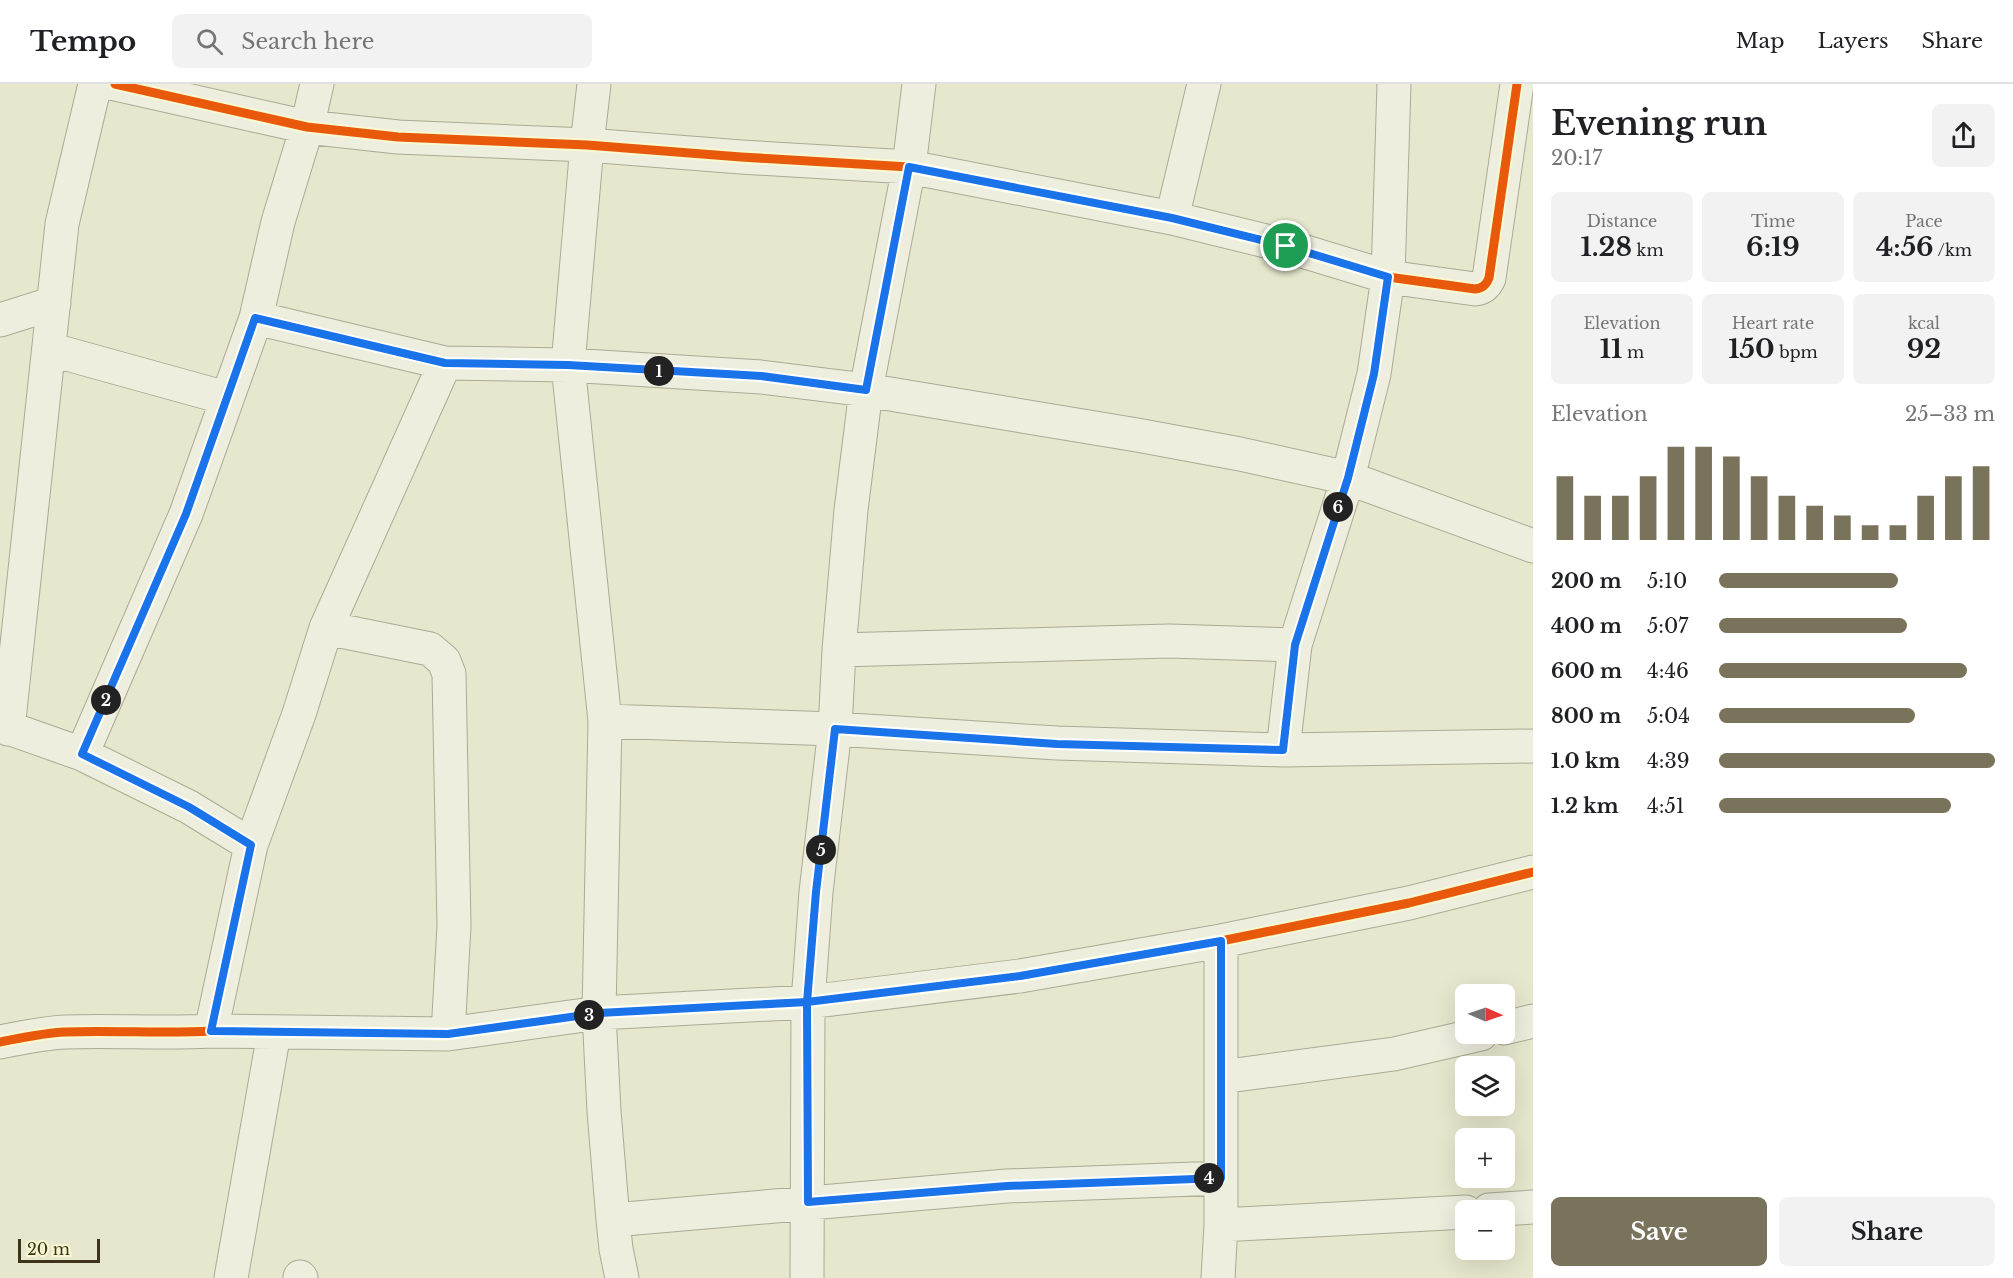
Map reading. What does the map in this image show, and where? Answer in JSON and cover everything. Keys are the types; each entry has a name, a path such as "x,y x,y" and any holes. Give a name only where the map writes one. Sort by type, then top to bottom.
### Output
{"street":[{"path":"95,84 62,224 4,727 82,754 189,807 251,845"},
{"path":"115,84 307,127 398,137 586,145 909,167 1172,218 1286,246 1388,277 1465,288 1481,288 1486,284 1492,263 1517,84"},
{"path":"82,754 186,514 255,318 278,222 307,127 317,84"},
{"path":"594,84 586,145 568,365 605,721 599,1013 613,1220 622,1278"},
{"path":"807,1278 807,1002 816,892 835,729 839,650 866,390 909,167 919,84"},
{"path":"1172,218 1204,84"},
{"path":"1283,750 1295,645 1348,478 1374,374 1388,277 1394,84"},
{"path":"0,320 54,303"},
{"path":"255,318 445,363 568,365 761,376 866,390 1137,435 1240,454 1348,478 1533,546"},
{"path":"49,349 226,398"},
{"path":"211,1031 251,845 299,714 326,628 445,363"},
{"path":"326,628 430,649 444,661 449,674 454,926 448,1034"},
{"path":"839,650 1169,641 1295,645"},
{"path":"605,721 835,729 1057,744 1283,750 1533,746"},
{"path":"0,1042 62,1032 113,1031 448,1034 599,1013 807,1002 1020,976 1221,941 1409,903 1533,872"},
{"path":"1218,1278 1221,1226 1221,941"},
{"path":"1515,1025 1533,1021"},
{"path":"231,1278 274,1033"},
{"path":"1221,1077 1394,1054 1455,1040"},
{"path":"613,1220 1007,1186 1221,1178"},
{"path":"1515,1208 1533,1207"},
{"path":"1221,1226 1455,1213"}],"cycle path":[{"path":"115,84 307,127 398,137 587,145 909,167 1172,218 1286,246 1388,277 1475,289 1484,286 1489,278 1517,84"},
{"path":"0,1042 65,1032 448,1034 599,1013 808,1002 1020,976 1221,941 1409,903 1533,872"}],"route":[{"path":"1286,246 1172,218 909,167 866,390 761,376 568,365 445,363 255,318 186,514 82,754 189,807 251,845 211,1031 448,1034 599,1013 807,1002 808,1202 1007,1186 1221,1178 1221,941 1020,976 807,1002 816,892 835,729 1057,744 1283,750 1295,645 1348,478 1374,374 1388,277 1286,246"}]}
